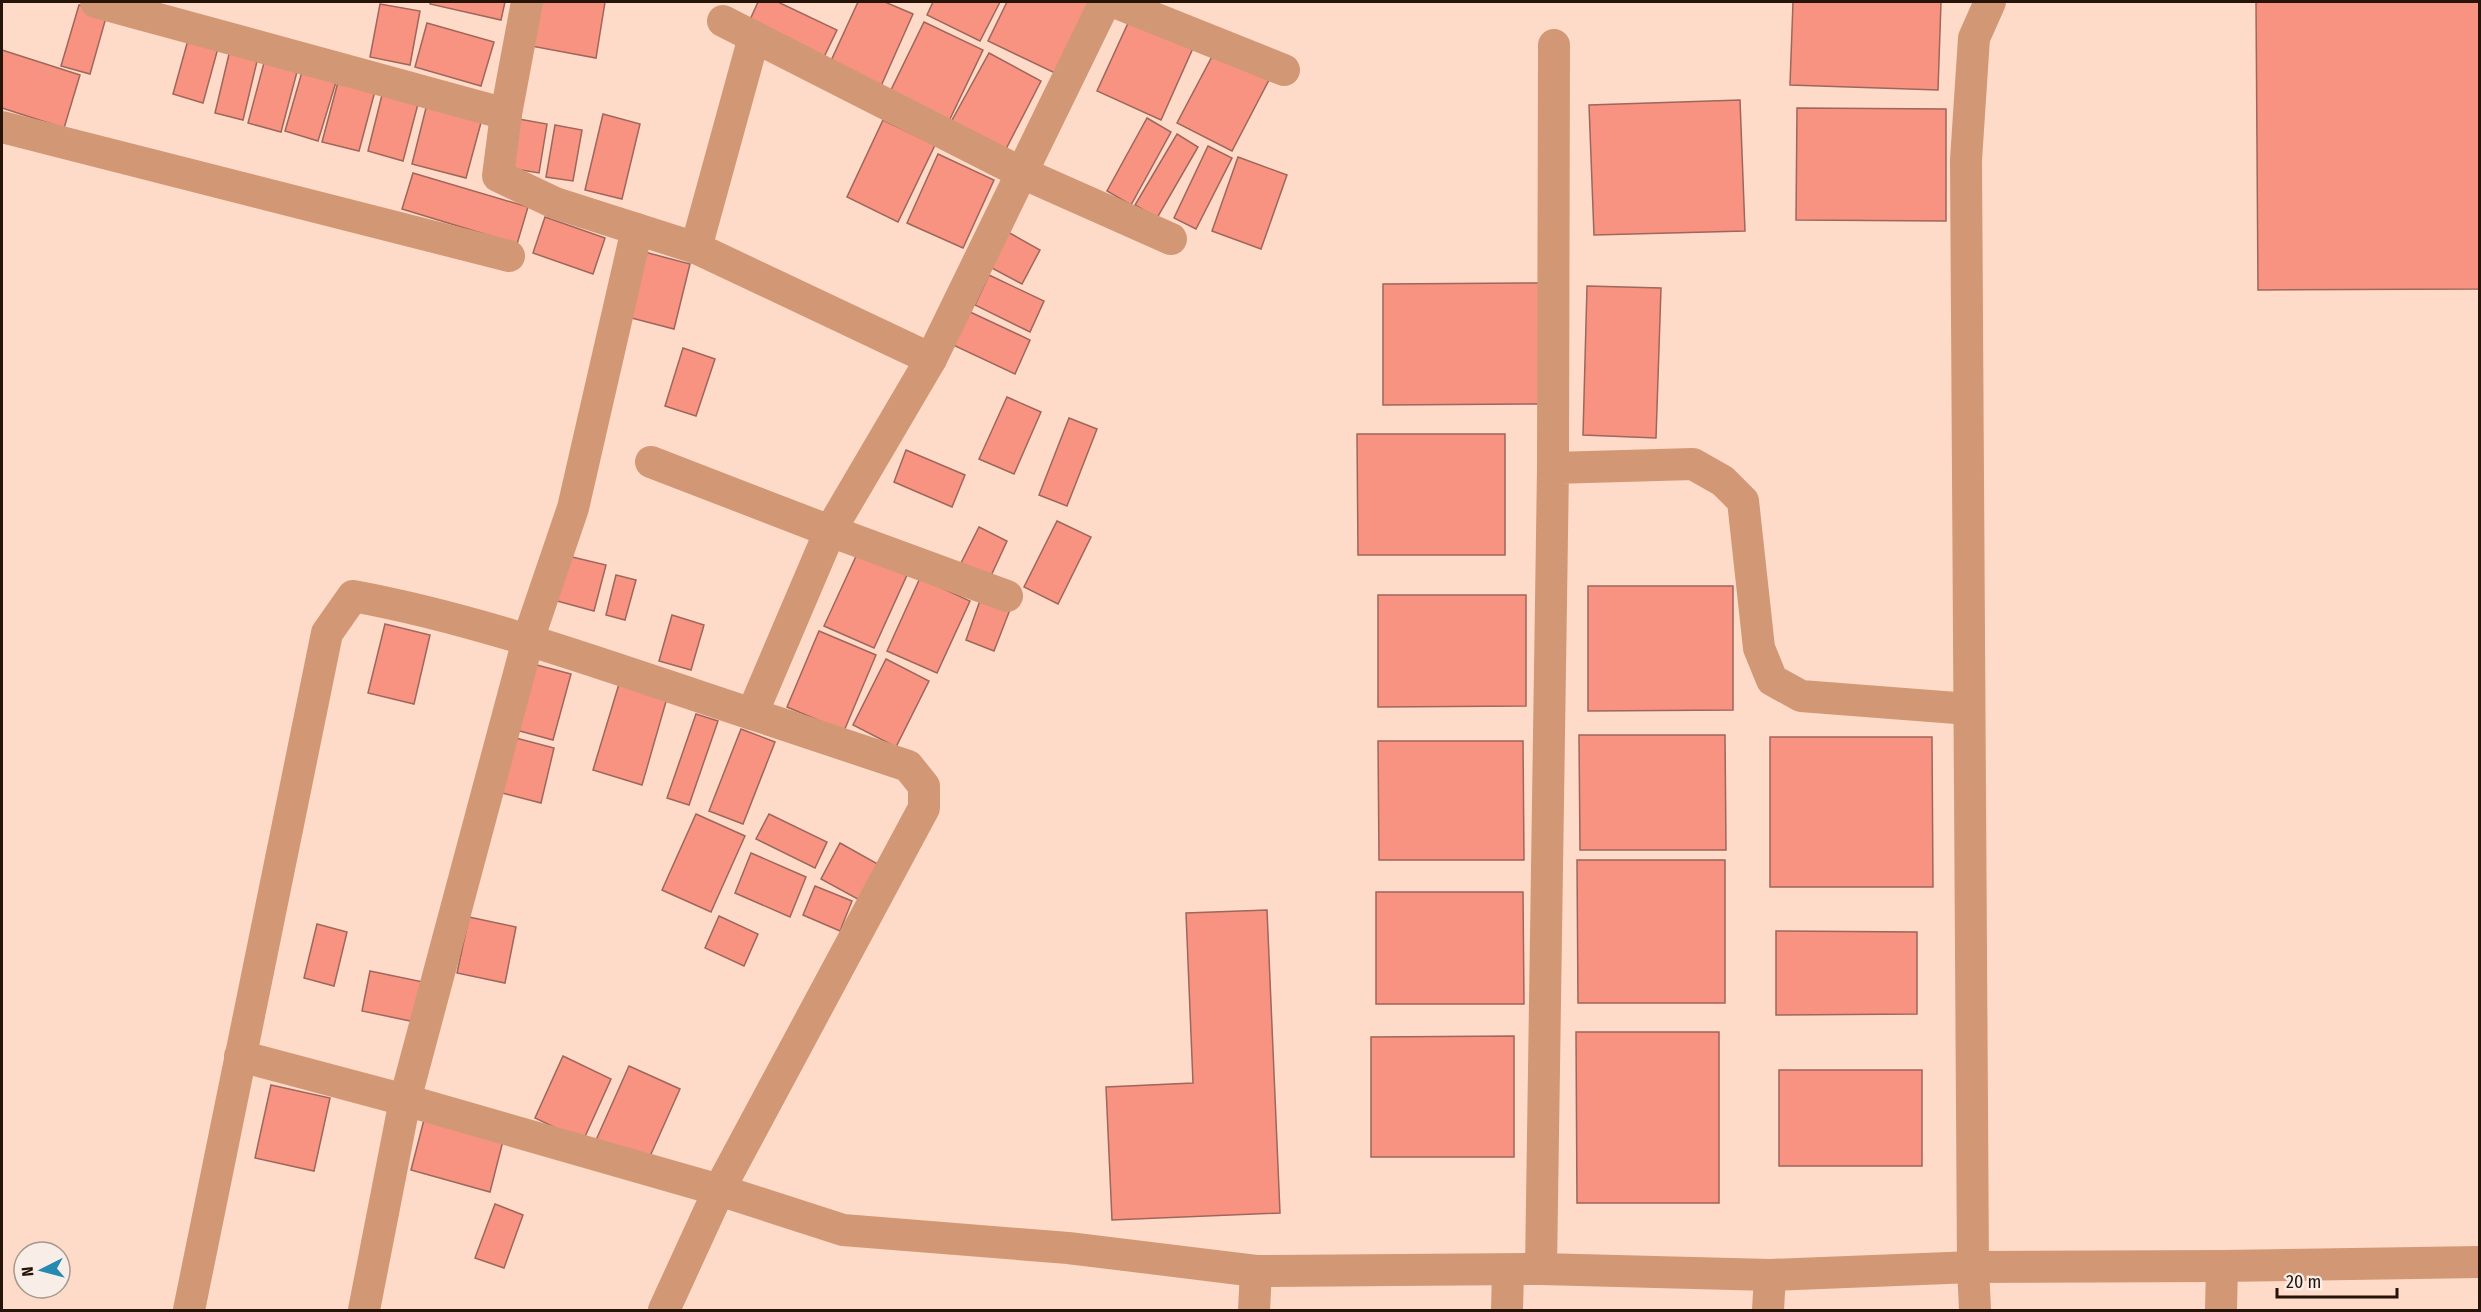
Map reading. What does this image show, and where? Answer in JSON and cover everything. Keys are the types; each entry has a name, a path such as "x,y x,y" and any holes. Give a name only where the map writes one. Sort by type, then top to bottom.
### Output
{"street":[{"path":"96,2 506,114"},
{"path":"527,2 506,114 498,176 555,203 696,249 931,359"},
{"path":"752,714 830,531 931,359 1105,2"},
{"path":"1114,2 1284,70"},
{"path":"1975,1311 1966,160 1974,38 1990,2"},
{"path":"723,21 1022,173 1171,239"},
{"path":"696,249 754,37"},
{"path":"1541,1269 1553,468 1554,45"},
{"path":"2,127 509,256"},
{"path":"364,1311 405,1100 528,640 573,508 637,229"},
{"path":"651,462 1007,596"},
{"path":"1553,468 1693,464 1723,481 1743,501 1759,648 1772,680 1801,696 1969,709"},
{"path":"189,1311 327,633 353,596 409,606 528,640 908,765 924,786 924,808 719,1190 664,1311"},
{"path":"240,1056 405,1100 719,1190 843,1230 1068,1248 1256,1270 1541,1269 1770,1275 1973,1267 2480,1262"},
{"path":"2221,1311 2222,1266"},
{"path":"1507,1311 1508,1269"},
{"path":"1254,1311 1256,1270"},
{"path":"1768,1311 1770,1275"}],"building":[{"path":"430,2 505,2 501,20 430,4"},
{"path":"539,2 605,2 596,58 531,46"},
{"path":"758,2 778,2 837,30 823,59 749,22"},
{"path":"858,2 885,2 913,14 881,86 830,63"},
{"path":"933,2 1000,2 980,41 927,15"},
{"path":"1007,2 1089,2 1055,73 988,41"},
{"path":"1793,2 1941,2 1938,90 1790,85"},
{"path":"2256,2 2480,2 2480,289 2258,290"},
{"path":"380,4 420,11 410,65 370,57"},
{"path":"79,5 107,14 90,74 61,66"},
{"path":"1134,10 1197,39 1161,120 1097,91"},
{"path":"924,22 983,50 949,121 890,92"},
{"path":"427,23 494,42 481,86 415,67"},
{"path":"188,40 218,48 203,103 173,94"},
{"path":"1216,49 1270,78 1232,151 1177,123"},
{"path":"2,50 80,75 64,128 2,108"},
{"path":"230,50 258,57 243,120 215,113"},
{"path":"989,53 1041,81 1005,151 951,122"},
{"path":"265,59 298,68 281,132 248,123"},
{"path":"302,72 336,82 318,141 285,131"},
{"path":"338,82 375,91 359,151 322,142"},
{"path":"382,95 418,104 403,161 368,151"},
{"path":"1740,100 1745,231 1594,235 1589,105"},
{"path":"427,104 482,119 466,178 412,164"},
{"path":"1797,108 1946,109 1946,221 1796,220"},
{"path":"603,114 640,124 622,199 585,190"},
{"path":"513,118 547,124 539,173 504,167"},
{"path":"1147,118 1171,132 1131,205 1107,191"},
{"path":"883,120 935,145 898,222 847,197"},
{"path":"555,125 582,130 573,181 546,177"},
{"path":"1177,134 1198,147 1157,218 1135,205"},
{"path":"1208,146 1232,158 1196,229 1174,218"},
{"path":"938,154 994,180 963,248 907,223"},
{"path":"1238,157 1287,175 1261,249 1212,231"},
{"path":"413,173 528,207 517,244 402,209"},
{"path":"545,217 605,238 593,274 533,253"},
{"path":"1006,231 1040,250 1022,284 988,266"},
{"path":"637,250 690,264 674,329 620,315"},
{"path":"989,275 1044,301 1030,332 975,305"},
{"path":"1541,283 1541,404 1383,405 1383,284"},
{"path":"1587,286 1661,288 1656,438 1583,435"},
{"path":"968,311 1030,340 1015,374 953,345"},
{"path":"683,348 715,359 696,416 665,406"},
{"path":"1007,397 1041,412 1014,474 979,459"},
{"path":"1069,418 1097,429 1067,506 1039,495"},
{"path":"1357,434 1505,434 1505,555 1358,555"},
{"path":"906,450 965,475 952,507 894,482"},
{"path":"1057,521 1091,537 1058,604 1024,587"},
{"path":"979,527 1007,541 990,578 961,563"},
{"path":"858,552 907,575 874,648 824,626"},
{"path":"568,556 606,565 594,611 557,601"},
{"path":"616,575 636,580 625,620 606,615"},
{"path":"920,578 970,601 937,673 887,651"},
{"path":"1588,586 1733,586 1733,710 1588,711"},
{"path":"982,595 1011,607 994,651 966,640"},
{"path":"1378,595 1526,595 1526,706 1378,707"},
{"path":"672,615 704,625 691,670 659,661"},
{"path":"385,624 430,635 414,704 368,693"},
{"path":"819,631 876,655 844,731 787,707"},
{"path":"886,659 929,681 896,747 853,725"},
{"path":"533,664 571,674 553,740 516,730"},
{"path":"619,684 667,698 642,785 593,770"},
{"path":"696,714 718,721 689,805 667,798"},
{"path":"741,729 775,742 743,824 709,811"},
{"path":"1579,735 1725,735 1726,850 1580,850"},
{"path":"512,737 554,748 541,803 498,792"},
{"path":"1770,737 1932,737 1933,887 1770,887"},
{"path":"1378,741 1523,741 1524,860 1379,860"},
{"path":"696,814 745,836 711,912 662,890"},
{"path":"769,814 827,842 815,868 756,839"},
{"path":"840,843 883,867 865,903 821,879"},
{"path":"751,853 806,877 790,917 735,893"},
{"path":"1577,860 1725,860 1725,1003 1578,1003"},
{"path":"815,886 852,901 840,931 803,915"},
{"path":"1376,892 1523,892 1524,1004 1376,1004"},
{"path":"1267,910 1280,1213 1112,1220 1106,1087 1193,1083 1186,913"},
{"path":"719,916 758,934 744,966 705,948"},
{"path":"469,917 516,927 505,983 457,973"},
{"path":"317,924 347,932 334,986 304,978"},
{"path":"1776,931 1917,932 1917,1014 1776,1015"},
{"path":"370,971 428,983 420,1023 362,1011"},
{"path":"1576,1032 1719,1032 1719,1203 1577,1203"},
{"path":"1514,1036 1514,1157 1371,1157 1371,1037"},
{"path":"563,1056 611,1079 583,1141 535,1118"},
{"path":"629,1066 680,1089 647,1163 596,1140"},
{"path":"1779,1070 1922,1070 1922,1166 1779,1166"},
{"path":"271,1085 330,1098 314,1171 255,1158"},
{"path":"425,1116 504,1137 490,1192 411,1170"},
{"path":"495,1204 523,1215 504,1268 475,1258"}]}
